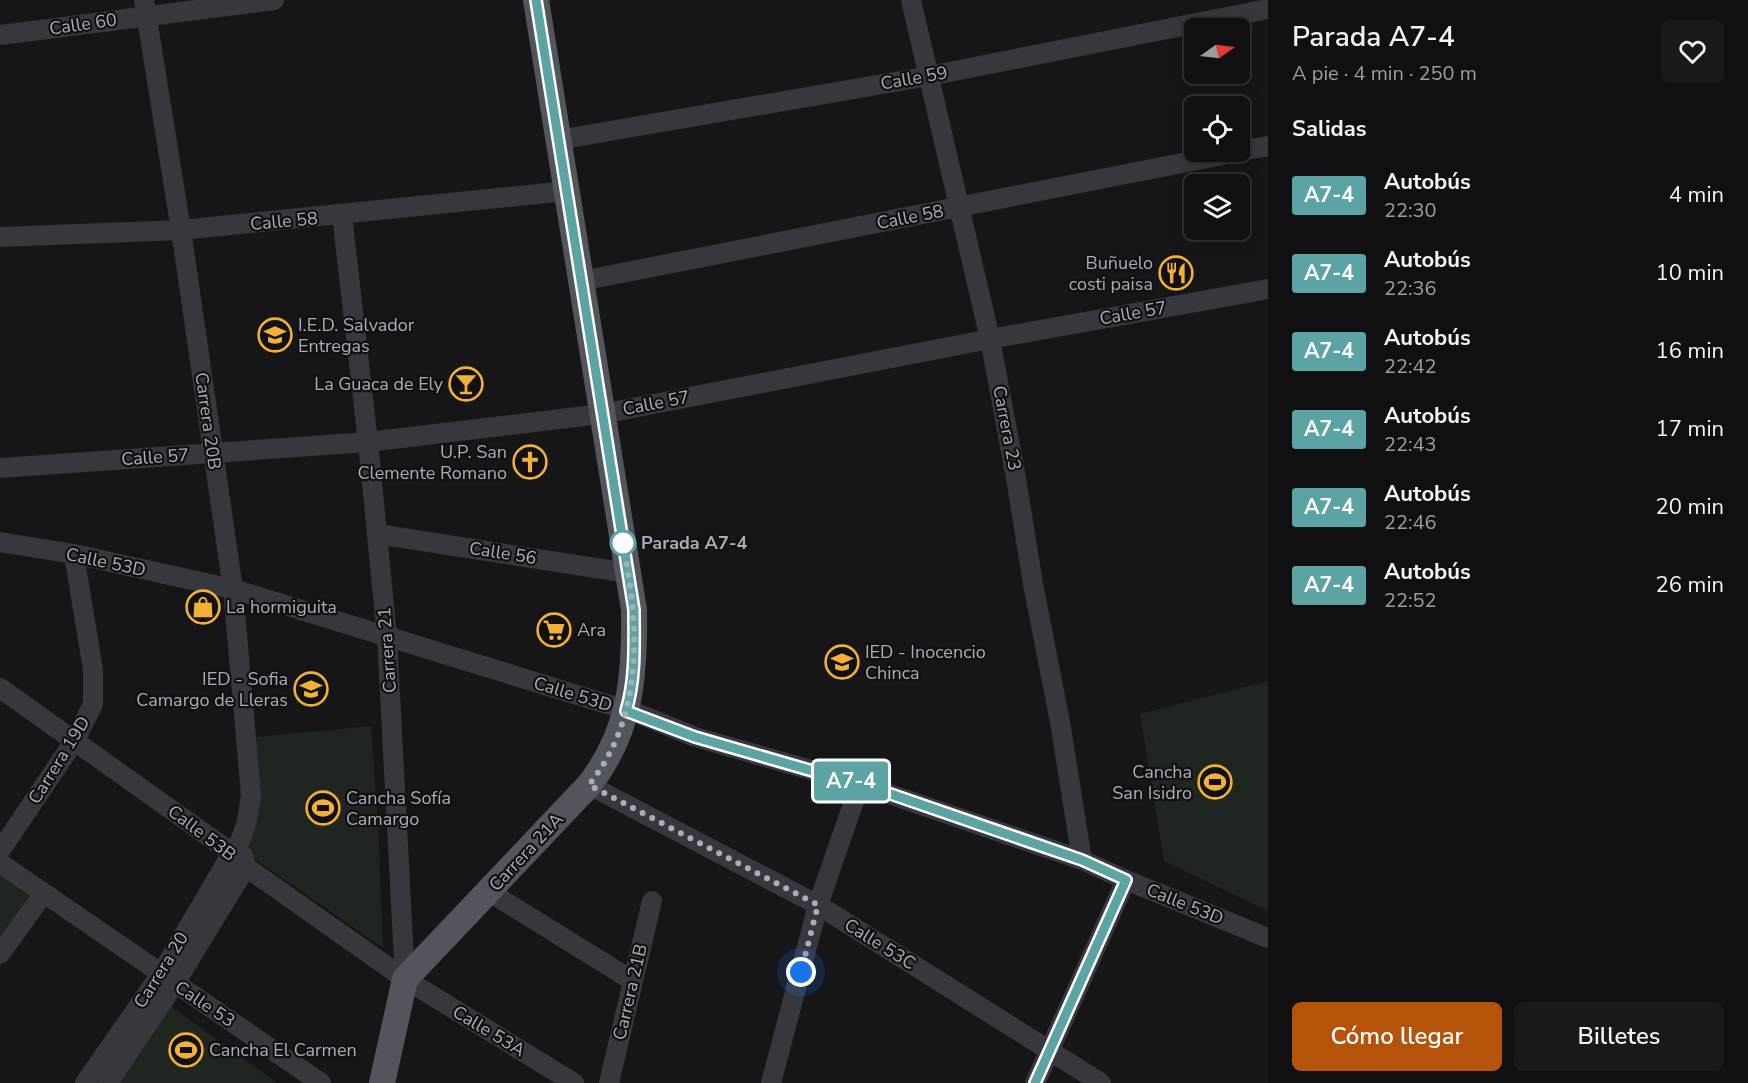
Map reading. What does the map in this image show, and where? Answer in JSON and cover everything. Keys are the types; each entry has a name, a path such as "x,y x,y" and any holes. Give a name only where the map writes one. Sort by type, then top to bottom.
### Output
{"main road":[{"path":"536,0 634,610 632,684 626,711"},
{"name":"Carrera 21A","path":"405,979 589,785 603,767 612,750 626,711"},
{"name":"Carrera 21","path":"382,1083 405,979"}],"street":[{"name":"Calle 60","path":"0,35 145,8 274,0"},
{"name":"Carrera 23","path":"911,0 990,339 1060,722 1082,860"},
{"name":"Carrera 20B","path":"145,8 181,230 234,589 250,795 248,815 236,848"},
{"name":"Calle 59","path":"558,140 929,76 1268,9"},
{"name":"Calle 58","path":"1250,149 1268,146"},
{"name":"Calle 58","path":"581,281 1184,162"},
{"name":"Calle 58","path":"0,237 181,230 567,191"},
{"name":"Carrera 21","path":"342,215 387,637 405,979"},
{"name":"Calle 57","path":"0,468 368,442 602,414 990,339 1268,289"},
{"name":"Calle 56","path":"377,534 628,573"},
{"name":"Calle 53D","path":"0,543 74,554 234,589 626,711 695,737 860,784 1082,860 1268,938"},
{"name":"Carrera 19D","path":"0,851 75,740 93,704 93,670 74,554"},
{"name":"Calle 53B","path":"0,688 236,848 246,867 405,979"},
{"path":"771,1083 818,905 860,784"},
{"name":"Calle 53C","path":"589,785 818,905 1101,1083"},
{"name":"Carrera 20","path":"108,1083 168,978 236,848"},
{"name":"Calle 53","path":"0,863 321,1083"},
{"name":"Carrera 20","path":"85,1083 168,978 246,867"},
{"path":"1035,1083 1126,880"},
{"path":"488,891 633,981"},
{"path":"0,954 44,893"},
{"name":"Carrera 21B","path":"609,1083 652,901"},
{"name":"Calle 53A","path":"405,979 574,1083"}],"shaded area":[{"name":"Cancha San Isidro","path":"1268,681 1268,911 1164,861 1140,714"},
{"path":"371,726 383,948 243,851 255,737"},
{"path":"0,872 30,895 0,938"},
{"name":"Cancha El Carmen","path":"164,1001 277,1083 114,1083"}],"bus line":[{"name":"A7-4","path":"536,0 634,610 632,684 626,711 695,737 882,791 1082,860 1126,880 1035,1083"}],"place":[{"name":"Buñuelo costi paisa","path":"1176,273"},
{"name":"I.E.D. Salvador Entregas","path":"275,335"},
{"name":"La Guaca de Ely","path":"466,384"},
{"name":"U.P. San Clemente Romano","path":"530,462"},
{"name":"Parada A7-4","path":"623,543"},
{"name":"La hormiguita","path":"203,607"},
{"name":"Ara","path":"554,630"},
{"name":"IED - Inocencio Chinca","path":"842,662"},
{"name":"IED - Sofia Camargo de Lleras","path":"311,689"},
{"name":"Cancha San Isidro","path":"1215,782"},
{"name":"Cancha Sofía Camargo","path":"323,808"},
{"name":"Cancha El Carmen","path":"186,1050"}],"route":[{"path":"623,543 634,610 630,700 616,741 603,767 589,785 818,905 801,972"}]}
